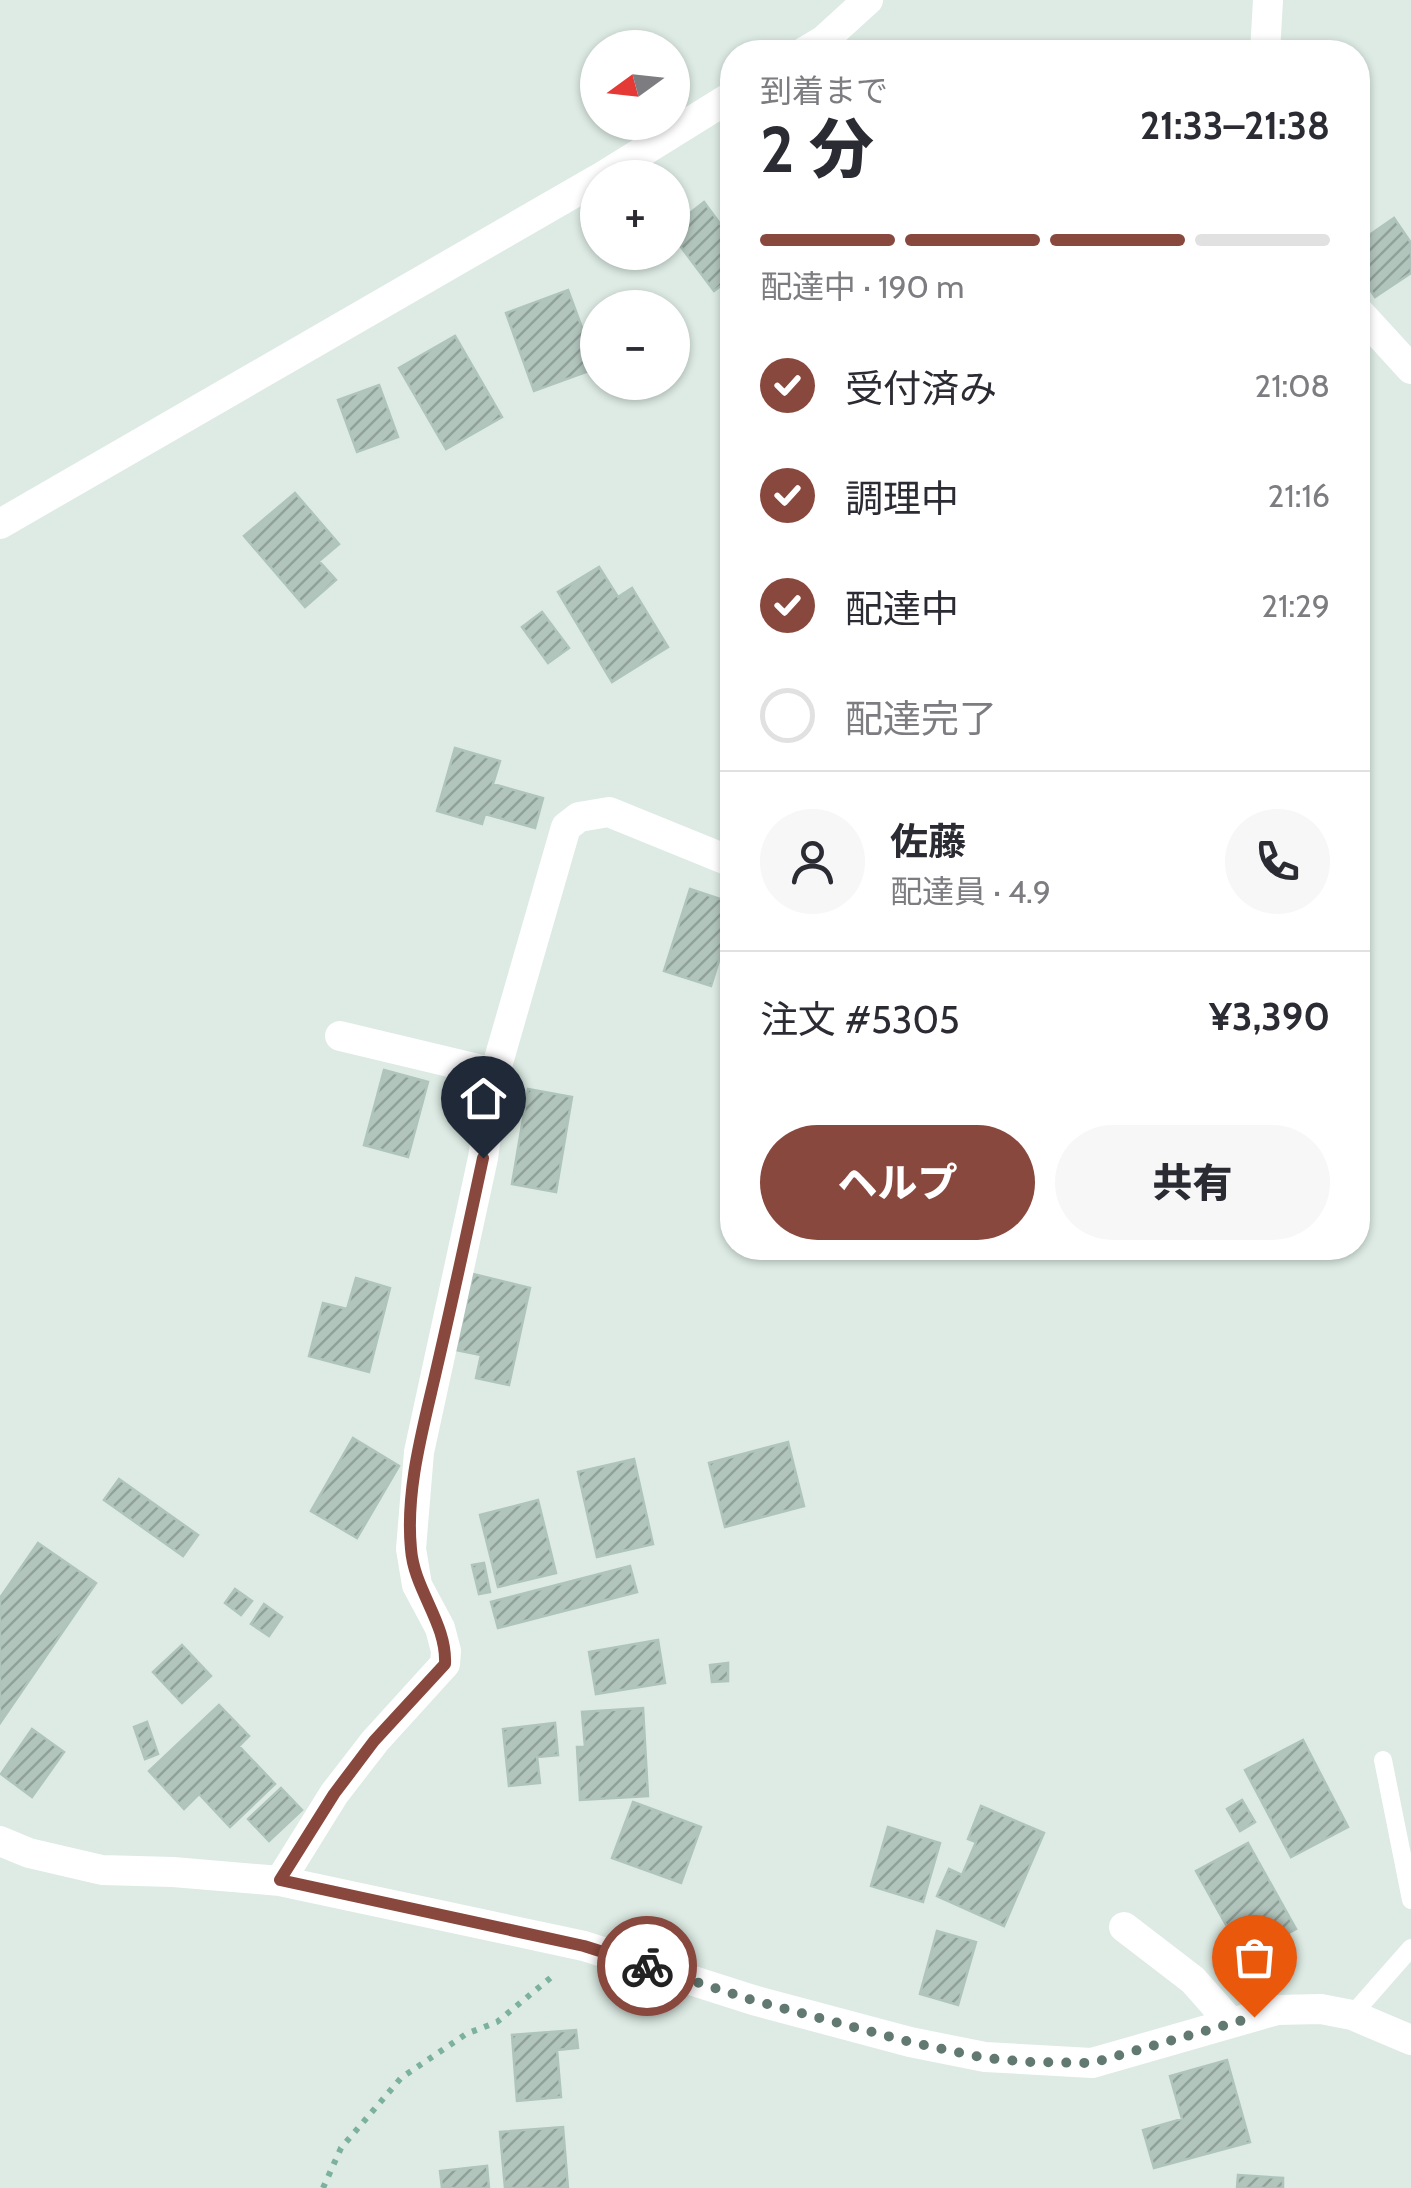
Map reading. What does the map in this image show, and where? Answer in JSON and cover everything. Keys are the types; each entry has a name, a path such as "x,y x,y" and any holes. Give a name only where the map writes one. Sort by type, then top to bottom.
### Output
{"street":[{"path":"824,40 868,0"},
{"path":"1266,40 1268,0"},
{"path":"628,160 720,103"},
{"path":"0,524 580,189"},
{"path":"1370,325 1411,370"},
{"path":"280,1880 334,1794 374,1741 445,1664 440,1628 418,1585 410,1549 419,1452 483,1158 495,1073 566,827 579,817 609,812 720,857"},
{"path":"340,1036 495,1073"},
{"path":"0,1841 30,1853 102,1870 280,1880 584,1946 752,2000 985,2058 1092,2063 1277,2010 1322,2009 1352,2015 1411,2040"},
{"path":"1124,1927 1193,1980 1232,2023"}],"lane":[{"path":"1383,1760 1411,1900"},
{"path":"1352,2015 1411,1948"}],"path":[{"path":"323,2188 341,2148 401,2078 466,2034 498,2022 584,1946"}],"building":[{"path":"704,202 720,224 720,286 714,291 690,259 690,213"},
{"path":"1394,218 1411,243 1411,273 1375,297 1370,289 1370,235"},
{"path":"568,290 580,322 580,374 534,391 506,313"},
{"path":"455,336 502,417 446,449 399,368"},
{"path":"379,385 398,437 357,452 338,400"},
{"path":"295,493 339,544 319,561 336,580 305,607 244,536"},
{"path":"599,567 618,597 632,588 668,647 612,682 558,592"},
{"path":"542,612 569,648 548,663 522,627"},
{"path":"455,748 500,761 493,784 543,798 535,828 485,814 482,824 437,811"},
{"path":"690,889 720,899 720,957 711,986 664,971"},
{"path":"384,1070 428,1082 408,1157 364,1145"},
{"path":"528,1089 572,1097 556,1192 512,1184"},
{"path":"473,1274 530,1288 509,1385 476,1378 481,1355 456,1350"},
{"path":"356,1278 390,1288 369,1372 309,1356 323,1303 347,1309"},
{"path":"353,1438 399,1466 357,1538 311,1511"},
{"path":"788,1442 804,1506 725,1527 709,1463"},
{"path":"634,1459 653,1544 597,1557 578,1472"},
{"path":"119,1479 198,1535 183,1556 104,1500"},
{"path":"538,1500 556,1573 498,1587 480,1515"},
{"path":"38,1543 96,1583 0,1723 0,1598"},
{"path":"484,1563 490,1592 479,1594 472,1565"},
{"path":"630,1566 637,1592 498,1628 491,1602"},
{"path":"235,1589 252,1601 241,1615 225,1603"},
{"path":"264,1604 282,1617 269,1636 251,1624"},
{"path":"658,1640 665,1683 596,1694 589,1652"},
{"path":"182,1645 211,1676 182,1703 153,1672"},
{"path":"728,1663 728,1681 712,1682 710,1665"},
{"path":"219,1705 249,1736 239,1746 275,1784 230,1827 199,1794 184,1809 149,1771"},
{"path":"643,1708 648,1796 580,1800 577,1747 585,1747 582,1712"},
{"path":"147,1722 158,1754 145,1759 134,1727"},
{"path":"555,1723 558,1755 537,1757 540,1783 509,1786 503,1729"},
{"path":"32,1729 64,1752 32,1797 1,1774"},
{"path":"1303,1740 1348,1827 1291,1857 1245,1770"},
{"path":"281,1788 302,1810 269,1841 248,1819"},
{"path":"1242,1800 1255,1822 1240,1831 1227,1809"},
{"path":"633,1802 701,1827 681,1883 612,1858"},
{"path":"981,1806 1044,1833 1004,1926 937,1896 949,1869 962,1875 976,1842 968,1839"},
{"path":"888,1827 940,1843 923,1902 871,1886"},
{"path":"1248,1843 1296,1929 1244,1957 1196,1871"},
{"path":"937,1931 976,1942 958,2005 920,1994"},
{"path":"576,2030 578,2048 557,2050 561,2097 517,2101 512,2035"},
{"path":"1227,2060 1250,2142 1154,2168 1143,2130 1182,2119 1170,2076"},
{"path":"563,2127 568,2188 505,2188 500,2132"},
{"path":"487,2166 489,2188 442,2188 440,2171"},
{"path":"1238,2175 1283,2178 1283,2188 1237,2188"}],"way so far":[{"path":"647,1966 752,2000 910,2042 985,2058 1029,2062 1092,2063 1254,2017"}],"route":[{"path":"483,1158 419,1452 411,1521 410,1549 418,1585 440,1628 445,1664 374,1741 334,1794 280,1880 584,1946 647,1966"}]}
